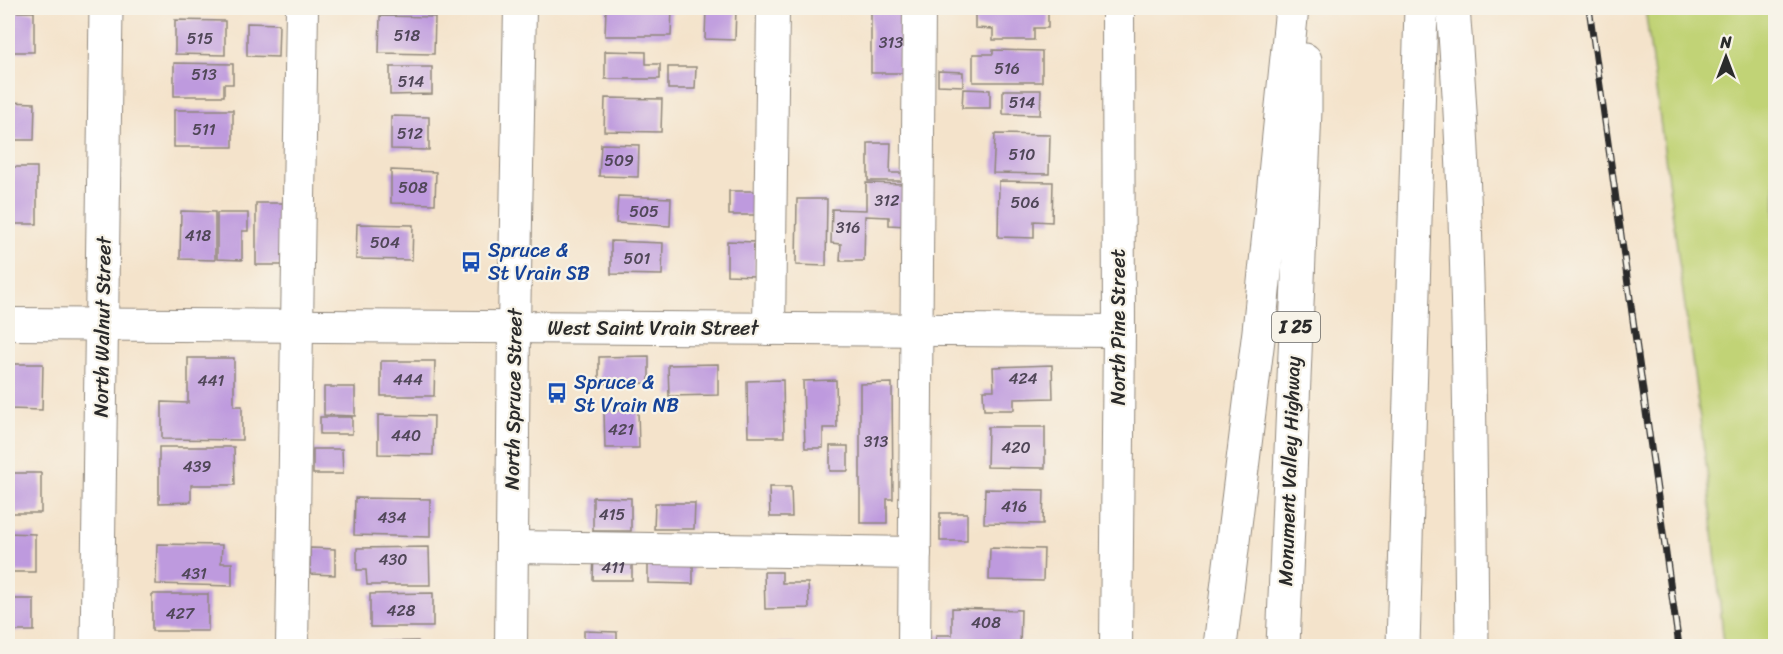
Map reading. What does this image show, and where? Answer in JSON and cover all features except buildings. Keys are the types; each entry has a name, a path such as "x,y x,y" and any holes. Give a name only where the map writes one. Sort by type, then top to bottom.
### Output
{"main road":[{"name":"North Walnut Street","path":"97,646 106,8"},
{"path":"1220,646 1259,331 1292,8"},
{"name":"Monument Valley Highway","path":"1283,646 1305,110 1305,8"},
{"path":"1403,646 1421,8"},
{"path":"1454,8 1460,95 1468,314 1472,646"}],"street":[{"path":"292,646 302,8"},
{"name":"North Spruce Street","path":"511,646 520,8"},
{"path":"769,329 773,8"},
{"path":"914,646 919,8"},
{"name":"North Pine Street","path":"1116,646 1119,332 1118,8"},
{"name":"West Saint Vrain Street","path":"8,324 1119,332"},
{"path":"512,548 915,553"}],"green space":[{"path":"1645,8 1775,8 1775,646 1724,646 1708,479"}],"railway":[{"path":"1589,8 1679,646"}],"place":[{"name":"Spruce & St Vrain SB","path":"471,262"},
{"name":"Spruce & St Vrain NB","path":"557,393"}]}
